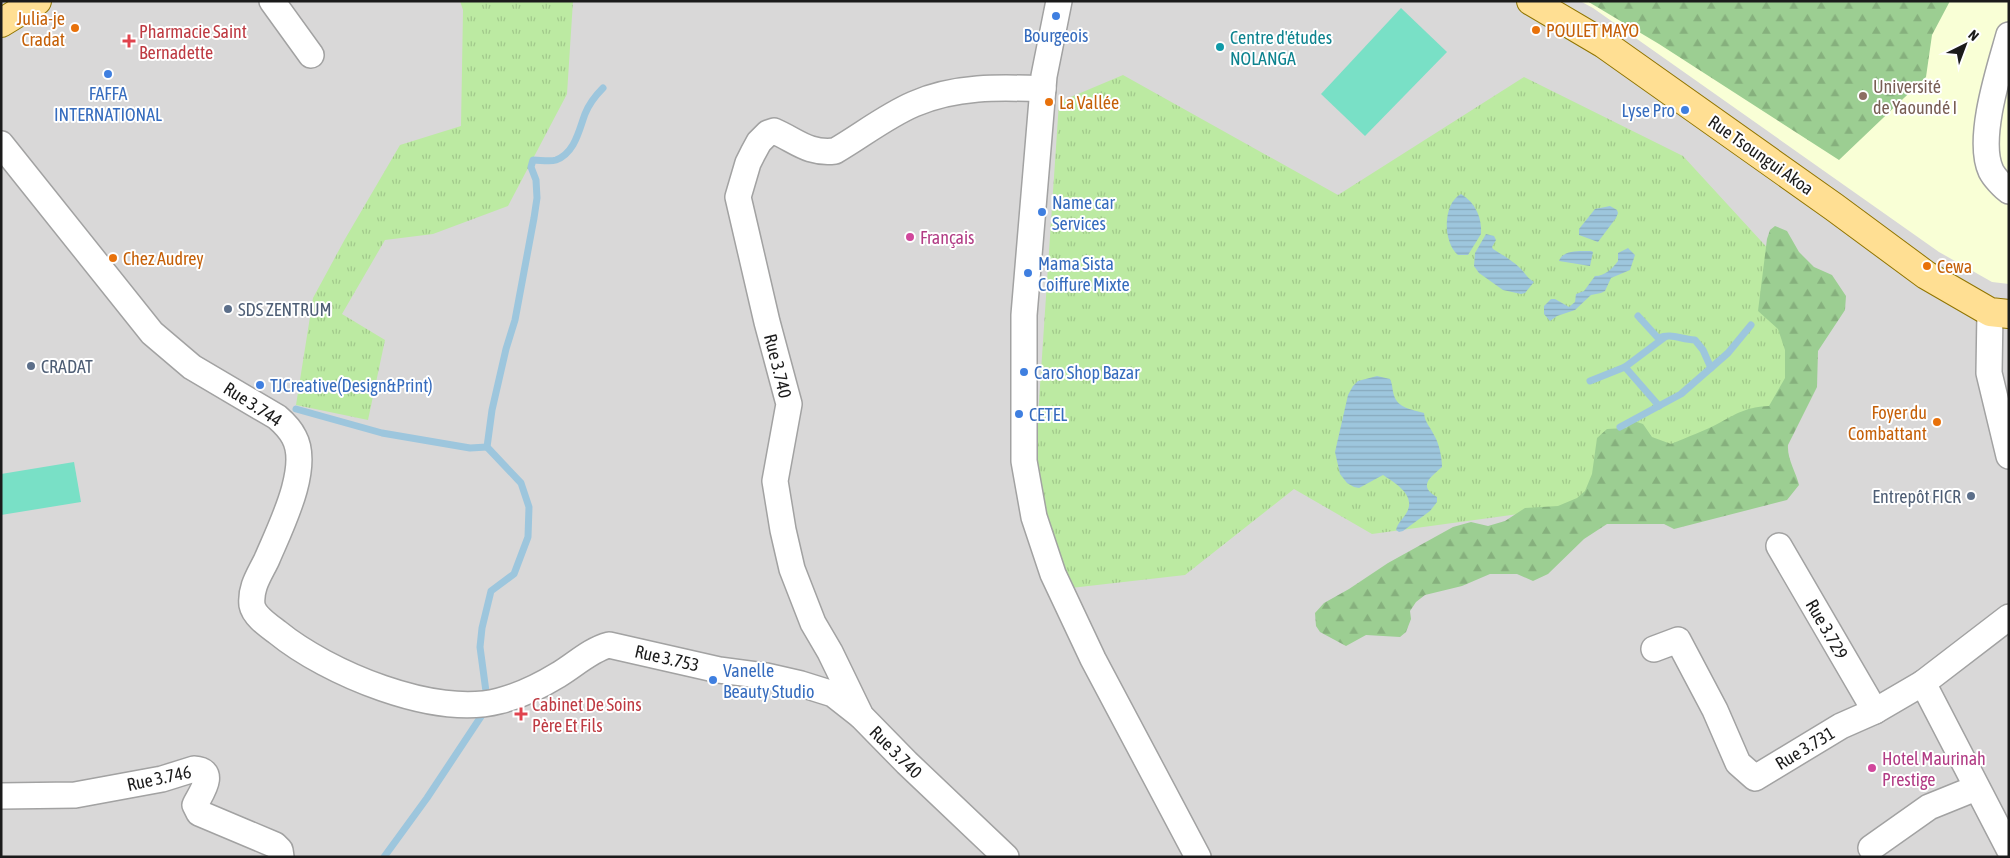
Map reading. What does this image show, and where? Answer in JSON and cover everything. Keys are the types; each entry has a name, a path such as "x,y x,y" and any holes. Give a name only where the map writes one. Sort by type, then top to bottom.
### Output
{"main road":[{"path":"1,22 37,1"},
{"name":"Rue Tsoungui Akoa","path":"1531,1 1604,44 1834,207 1926,275 1999,313"}],"street":[{"path":"272,1 311,55"},
{"path":"1059,1 1043,89 1024,315 1024,461 1034,517 1053,574 1089,651 1198,857"},
{"path":"2009,34 1992,94 1986,143 1991,170 2009,191"},
{"name":"Rue 3.740","path":"1006,857 907,763 861,716 806,607 792,569 782,530 775,481 789,404 766,322 738,197 748,163 759,142 768,133 774,131 821,153 835,151 914,104 947,93 999,88 1043,89"},
{"name":"Rue 3.744","path":"1,144 152,333 192,367 277,417 288,427 295,438 300,453 298,481 266,560 252,589 252,607 261,620 289,642 326,665 372,685 435,702 456,705 488,703"},
{"path":"1999,313 1989,373 2009,456"},
{"name":"Rue 3.729","path":"1779,546 1875,711"},
{"name":"Rue 3.731","path":"1654,649 1678,640 1715,710 1738,762 1755,778 1841,726 1875,711 1923,683 2009,617"},
{"name":"Rue 3.753","path":"488,703 527,691 558,675 599,647 610,644 719,670 766,676 801,684 833,694 861,716"},
{"path":"1923,683 2009,849"},
{"name":"Rue 3.746","path":"1,796 75,795 162,779 199,769 205,772 207,782 195,805 196,810 199,813 275,845 280,850 281,857"},
{"path":"1871,848 1929,807 1976,788"}],"shaded area":[{"path":"1,1 2009,1 2009,857 1,857"},
{"name":"Université de Yaoundé I","path":"1580,1 2009,1 2009,284 1992,282 1939,252 1593,8"}],"green space":[{"path":"460,1 573,1 567,94 508,206 433,234 385,240 342,314 385,340 368,420 296,405 313,298 400,145 461,126 463,10"},
{"path":"1587,1 1950,1 1932,35 1926,77 1839,160 1659,44"},
{"path":"1401,8 1447,52 1365,136 1321,94"},
{"path":"1123,75 1338,195 1524,77 1683,156 1807,291 1779,409 1598,503 1372,534 1294,489 1185,575 1062,589 1033,491 1059,102"},
{"path":"1775,226 1787,231 1799,252 1814,267 1832,275 1846,296 1845,310 1818,351 1817,387 1788,445 1790,460 1799,485 1787,500 1674,529 1664,524 1607,524 1584,539 1548,574 1533,581 1517,574 1490,574 1462,586 1425,595 1416,602 1410,611 1411,619 1406,632 1400,637 1366,635 1346,646 1320,632 1316,626 1315,613 1324,603 1388,563 1453,527 1471,522 1488,526 1505,521 1525,508 1558,506 1577,498 1585,491 1592,474 1597,438 1607,429 1626,428 1634,421 1643,424 1652,437 1671,444 1709,428 1733,415 1769,406 1785,378 1785,350 1778,329 1758,311 1767,239 1770,230"},
{"path":"74,462 81,502 1,515 1,474"}],"water":[{"path":"1461,194 1474,206 1480,222 1481,234 1468,255 1458,255 1449,242 1447,233 1450,206"},
{"path":"1610,206 1617,210 1618,213 1598,242 1579,235 1579,229 1595,209"},
{"path":"1486,234 1494,236 1496,240 1492,247 1493,249 1514,262 1534,282 1525,293 1521,294 1503,290 1479,273 1474,266 1475,253"},
{"path":"1628,248 1635,255 1630,270 1611,278 1605,291 1591,295 1575,310 1557,316 1550,321 1544,314 1544,306 1551,299 1555,299 1569,307 1575,302 1576,294 1584,291 1595,276 1602,275 1611,269 1618,261 1618,253"},
{"path":"1593,252 1590,266 1559,261 1564,254"},
{"path":"1377,376 1390,379 1394,396 1400,405 1424,413 1440,450 1442,467 1430,478 1427,485 1431,493 1437,497 1437,502 1430,511 1399,532 1396,530 1397,527 1409,506 1409,500 1403,490 1383,475 1359,488 1354,487 1347,483 1340,474 1335,452 1348,395 1358,381"}],"waterway":[{"path":"487,699 480,647 482,628 491,591 514,574 528,537 529,507 521,483 487,447 492,410 506,349 515,320 534,218 537,198 536,180 531,167 533,160 554,161 568,152 578,134 585,114 603,88"},
{"path":"1638,316 1658,338 1672,336 1695,340 1703,350 1711,368"},
{"path":"1620,427 1681,394 1728,353 1751,325"},
{"path":"1590,381 1625,367 1665,337"},
{"path":"1625,367 1659,406"},
{"path":"296,409 382,433 470,448 487,447"},
{"path":"384,857 427,798 486,709"}],"place":[{"name":"Bourgeois","path":"1056,16"},
{"name":"Julia-je Cradat","path":"75,28"},
{"name":"POULET MAYO","path":"1536,30"},
{"name":"Pharmacie Saint Bernadette","path":"129,41"},
{"name":"Centre d'études NOLANGA","path":"1220,47"},
{"name":"FAFFA INTERNATIONAL","path":"108,74"},
{"name":"Université de Yaoundé I","path":"1863,96"},
{"name":"La Vallée","path":"1049,102"},
{"name":"Lyse Pro","path":"1685,110"},
{"name":"Name car Services","path":"1042,212"},
{"name":"Français","path":"910,237"},
{"name":"Chez Audrey","path":"113,258"},
{"name":"Cewa","path":"1927,266"},
{"name":"Mama Sista Coiffure Mixte","path":"1028,273"},
{"name":"SDS ZENTRUM","path":"228,309"},
{"name":"CRADAT","path":"31,366"},
{"name":"Caro Shop Bazar","path":"1024,372"},
{"name":"TJCreative(Design&Print)","path":"260,385"},
{"name":"CETEL","path":"1019,414"},
{"name":"Foyer du Combattant","path":"1937,422"},
{"name":"Entrepôt FICR","path":"1971,496"},
{"name":"Vanelle Beauty Studio","path":"713,680"},
{"name":"Cabinet De Soins Père Et Fils","path":"521,714"},
{"name":"Hotel Maurinah Prestige","path":"1872,768"}]}
